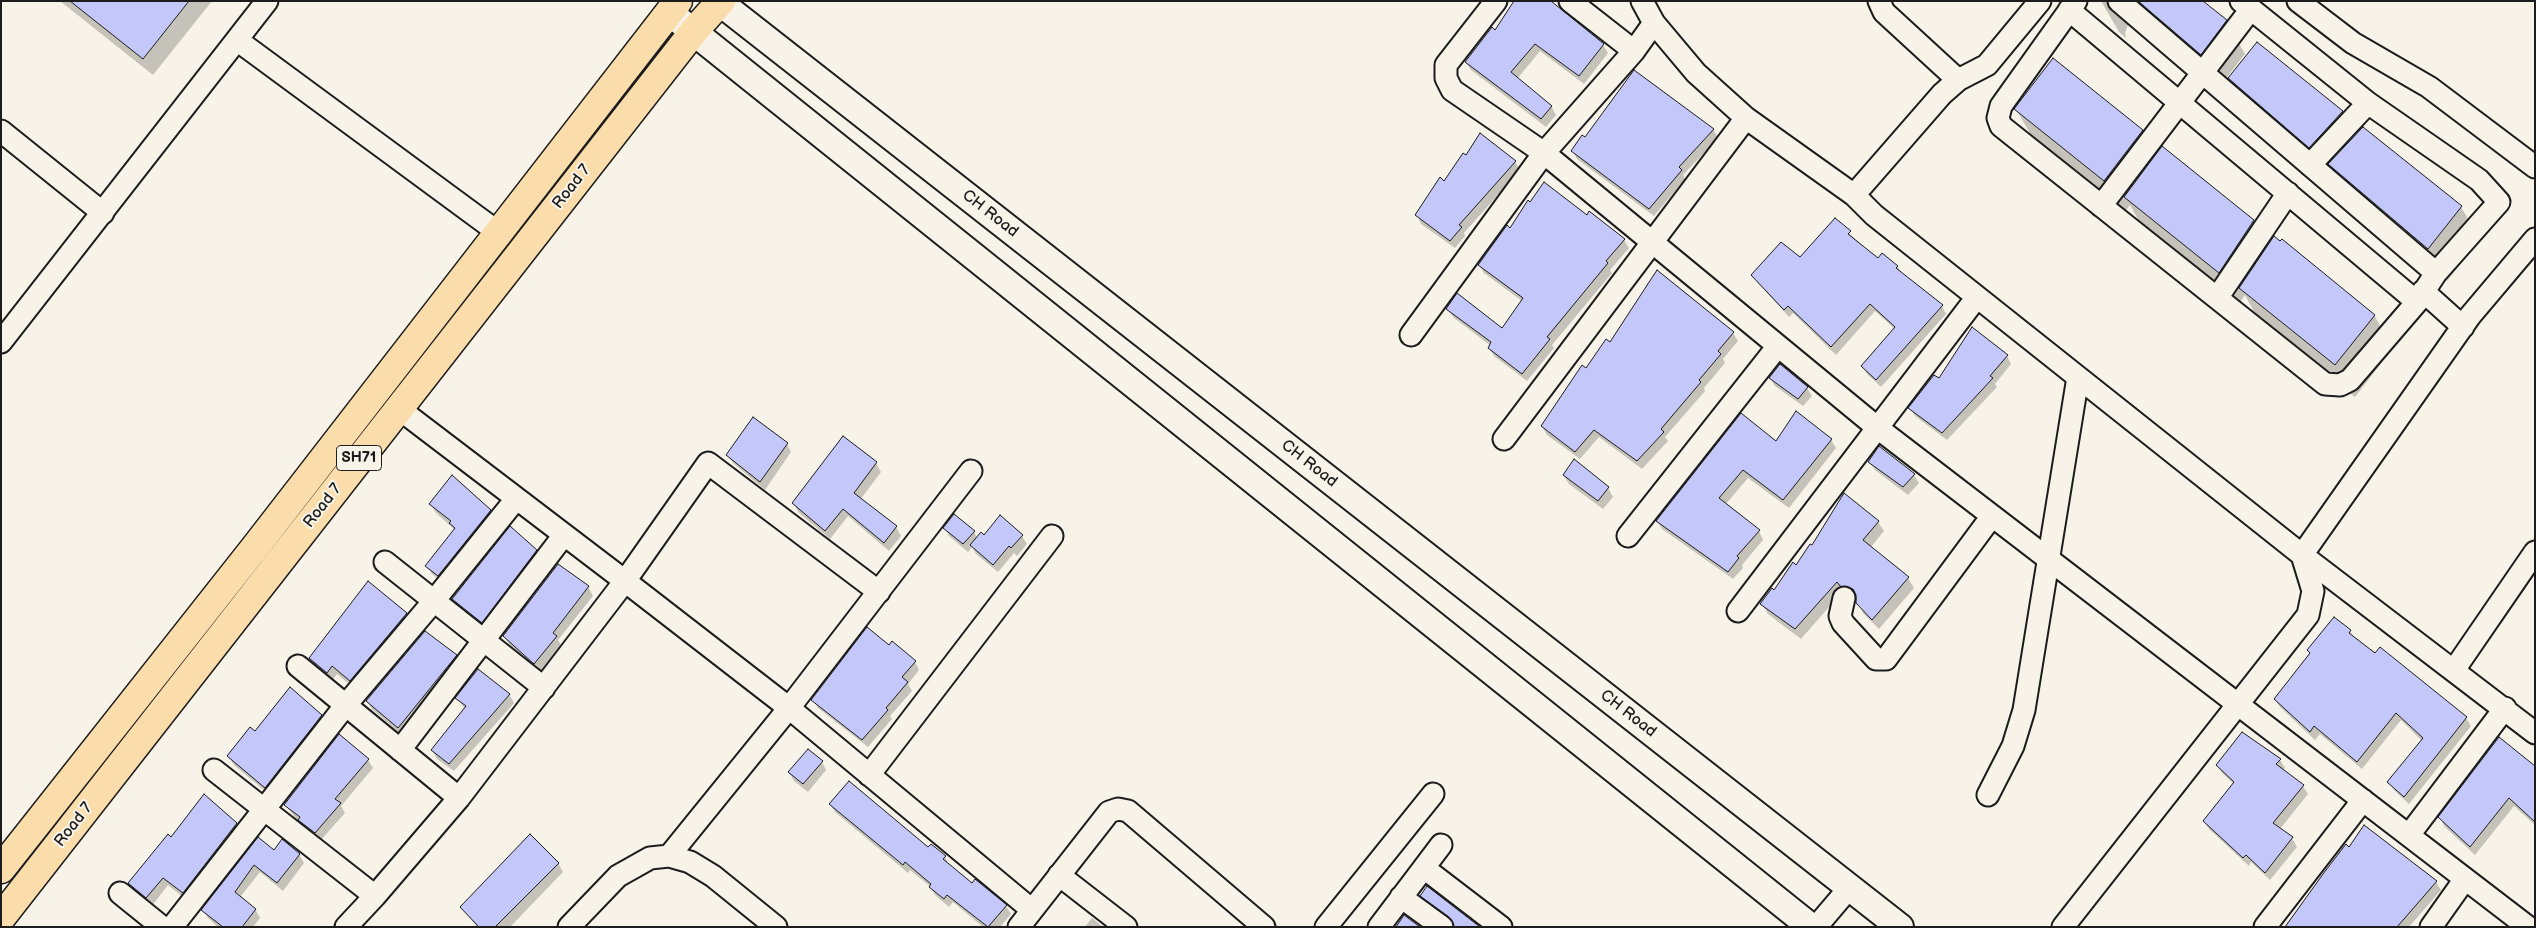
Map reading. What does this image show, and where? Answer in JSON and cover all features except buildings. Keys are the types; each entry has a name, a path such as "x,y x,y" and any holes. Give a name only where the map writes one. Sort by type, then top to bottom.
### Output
{"main road":[{"name":"Road 7","path":"1,918 398,408 694,31 720,2"},
{"name":"Road 7","path":"1,869 256,546 674,7"}],"street":[{"path":"1,342 267,1"},
{"path":"1496,1 1446,65 1446,78 1452,90 1544,154 1878,429 2528,927"},
{"path":"1570,1 1634,51"},
{"path":"1642,1 1654,23 1696,73 1746,118 1854,195 1874,215 2302,555 2535,732"},
{"path":"1880,1 1884,12 1958,80"},
{"path":"1854,195 1942,94 1958,80 1987,65 2040,1"},
{"path":"2119,1 2436,273"},
{"path":"2298,1 2353,43 2429,87 2535,168"},
{"name":"CH Road","path":"720,2 1900,927"},
{"path":"2101,206 2178,104 2202,72 2246,5 2368,103 2479,180 2499,202 2436,273 2420,297 2350,380 2340,385 2325,384 2101,206 2001,126 1998,118 2001,106 2072,6 2178,104 2420,297 2463,327"},
{"path":"674,7 694,31 1811,927"},
{"path":"1411,335 1544,154 1634,51 1654,23"},
{"path":"237,40 499,233"},
{"path":"2310,165 2368,103"},
{"path":"1504,439 1746,118"},
{"path":"1,131 103,213"},
{"path":"2217,298 2288,193"},
{"path":"2302,555 2463,327 2535,239"},
{"path":"1738,611 1977,297"},
{"path":"1628,536 1778,346"},
{"path":"1988,795 2013,746 2024,710 2078,377"},
{"path":"398,408 789,708 869,775 1026,918 1108,812 1118,809 1128,811 1252,923"},
{"path":"346,927 375,896 458,798 544,688 625,581 708,462 879,592"},
{"path":"669,856 789,708 971,471"},
{"path":"172,927 266,810 345,706 433,602 516,499"},
{"path":"1844,598 1840,616 1843,623 1876,659 1886,659 1992,516"},
{"path":"400,750 564,535"},
{"path":"869,775 1052,536"},
{"path":"2454,670 2535,552"},
{"path":"2071,924 2308,615 2314,591 2302,555"},
{"path":"385,562 433,602 544,688"},
{"path":"298,666 458,798"},
{"path":"2409,835 2505,708"},
{"path":"214,770 375,896"},
{"path":"1326,927 1433,794"},
{"path":"2265,927 2363,800"},
{"path":"1379,927 1441,844"},
{"path":"569,927 618,876 650,858 669,856 690,862 713,876 776,927"},
{"path":"1424,868 1501,927"},
{"path":"1059,875 1126,927"},
{"path":"2431,927 2465,879"},
{"path":"1816,927 1850,887"},
{"path":"120,894 162,927"},
{"path":"1401,897 1442,927"}]}
